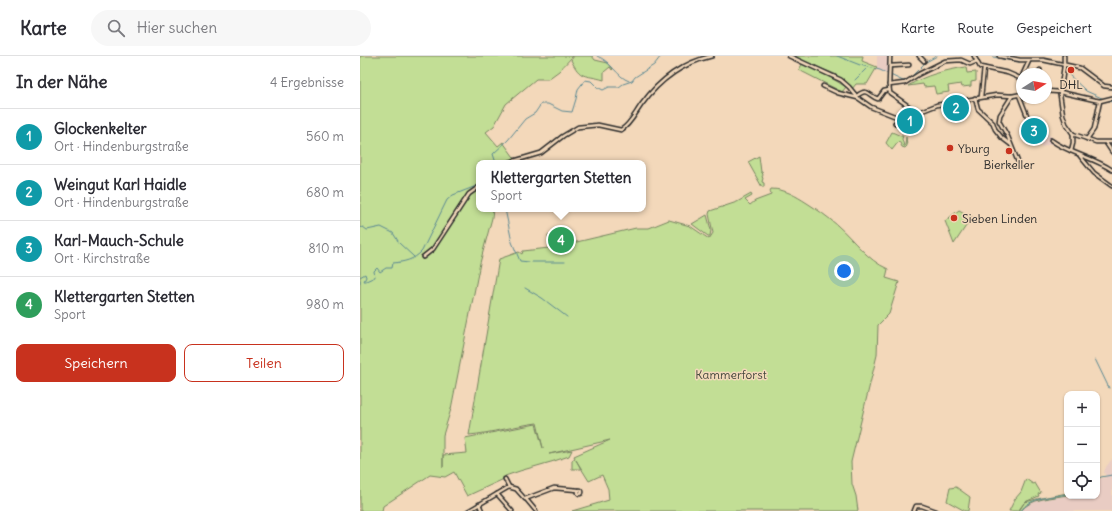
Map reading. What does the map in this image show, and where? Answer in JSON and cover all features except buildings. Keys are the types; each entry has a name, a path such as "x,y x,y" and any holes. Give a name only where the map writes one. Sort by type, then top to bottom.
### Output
{"street":[{"path":"517,160 541,153 563,136 578,128 598,125 621,130 627,125 650,93 663,80 674,72 712,56"},
{"path":"789,56 836,76 871,108 903,119 907,125 906,130"},
{"path":"890,56 889,90 894,96 917,112"},
{"path":"918,56 924,61"},
{"path":"974,56 980,67 1016,75"},
{"path":"999,56 1029,61 1043,60 1080,68 1104,86 1112,87"},
{"path":"1064,56 1060,92 1063,115 1066,124 1073,134 1071,151"},
{"path":"889,85 905,83 919,74 945,62 961,60 970,64 977,61"},
{"path":"1026,68 1029,61"},
{"path":"890,66 908,65"},
{"path":"980,97 984,68"},
{"path":"823,86 838,93 858,97"},
{"path":"858,97 862,92 866,92 878,98 884,91 889,90"},
{"path":"1052,91 1101,100 1112,98"},
{"path":"895,123 917,112 937,105 997,94 1016,96"},
{"path":"1012,96 1000,115 999,122 1012,146 1018,162"},
{"path":"975,98 978,109 993,123 995,129 1002,138 1012,146"},
{"path":"1087,139 1094,129 1101,100"},
{"path":"1024,104 1028,118"},
{"path":"1073,134 1096,142 1112,142"},
{"path":"1051,140 1066,150 1102,163 1112,170"},
{"path":"1105,142 1112,152"},
{"path":"1079,155 1094,173 1112,186"},
{"path":"423,257 433,249 470,194 476,189"},
{"path":"505,479 510,487"},
{"path":"468,511 510,487 516,488 536,511"},
{"path":"526,499 554,488 578,490"},
{"path":"497,494 512,511"},
{"path":"479,504 482,511"},
{"path":"914,511 916,506 920,505 936,511"}],"shaded area":[{"path":"877,56 889,56 887,74 877,69"},
{"path":"1031,119 1040,126 1047,122 1047,127 1049,130 1047,133 1055,140 1051,144 1042,147 1035,137 1031,140 1027,136 1030,134 1027,131 1027,128 1029,127 1027,125"},
{"path":"1112,459 1112,511 1021,511 1025,506 1035,501 1064,496 1064,499 1100,499 1100,479 1106,477 1104,472"}],"green space":[{"name":"Kammerforst","path":"360,56 573,56 559,71 548,79 536,79 506,104 494,126 486,132 498,146 503,142 516,160 476,160 476,212 493,212 492,218 480,263 451,409 443,435 443,455 467,453 465,438 536,424 543,448 537,423 469,435 499,259 519,252 522,254 523,251 549,248 548,235 564,245 636,228 649,228 669,220 690,226 709,239 713,233 709,214 710,211 737,202 751,194 752,196 745,200 750,205 755,201 771,195 771,189 776,189 794,195 834,222 867,255 888,269 886,278 899,282 889,314 878,325 877,355 851,462 852,484 856,496 858,511 572,511 609,500 608,489 602,475 589,481 576,460 581,469 572,469 572,460 575,458 574,456 610,440 549,454 572,450 569,456 505,476 506,478 467,496 454,472 445,477 430,475 383,506 382,511 360,511"},
{"path":"574,56 592,56 595,60 608,63 613,69 612,70 610,67 604,72 604,80 581,74 571,60"},
{"path":"796,56 863,56 862,61 877,67 867,84 856,84 852,89 835,74 797,59"},
{"path":"802,64 828,76 846,87 842,92 799,70"},
{"path":"966,67 967,73 976,72 976,81 971,82 971,86 962,87 961,84 948,86 949,92 936,94 934,86 924,87 923,84 908,86 921,79 936,74"},
{"path":"892,132 903,136 902,139 904,146 906,137 907,146 905,148 902,147 899,141 892,150 886,143"},
{"path":"759,156 764,187 762,187 748,162"},
{"path":"959,210 972,217 954,244 945,221"},
{"path":"707,215 711,230 710,236 692,224"},
{"path":"1026,479 1033,484 1035,483 1041,493 1038,494 1039,496 1025,502 1064,494 1064,496 1030,503 1019,511 1024,503 1018,511 1009,511 1015,499 1021,492"},
{"path":"956,487 970,497 968,511 965,511 947,501 950,488"}],"waterway":[{"path":"597,56 606,61 621,76 629,81"},
{"path":"495,160 493,154 508,140 525,119 535,113 541,104 548,104 562,111 572,112 578,89 585,80 591,81 603,90 609,87 619,87 632,81 635,77 654,65 661,56"},
{"path":"837,56 860,65 880,70 903,81 907,80"},
{"path":"909,79 926,62 937,56"},
{"path":"993,57 999,58"},
{"path":"1002,59 1019,62"},
{"path":"862,73 867,68"},
{"path":"1067,73 1086,91 1104,99"},
{"path":"855,80 860,75"},
{"path":"1107,100 1112,102"},
{"path":"360,277 365,274 366,277 364,281 366,281 375,277 374,271 377,268 380,272 386,268 392,268 393,263 416,257 422,251 447,200 453,195 476,186"},
{"path":"506,212 512,242 520,261 529,262"},
{"path":"360,228 363,227 367,230 381,227 393,233 398,241"},
{"path":"399,243 414,257"},
{"path":"532,262 565,262"},
{"path":"525,288 542,298 567,317"},
{"path":"1095,359 1109,388"},
{"path":"1100,478 1112,475"},
{"path":"1021,511 1025,506 1035,500 1064,494"}],"place":[{"name":"DHL","path":"1071,70"},
{"name":"Weingut Karl Haidle","path":"956,108"},
{"name":"Glockenkelter","path":"910,121"},
{"name":"Karl-Mauch-Schule","path":"1034,131"},
{"name":"Yburg","path":"950,148"},
{"name":"Bierkeller","path":"1009,151"},
{"name":"Sieben Linden","path":"954,218"},
{"name":"Klettergarten Stetten","path":"561,240"}]}
